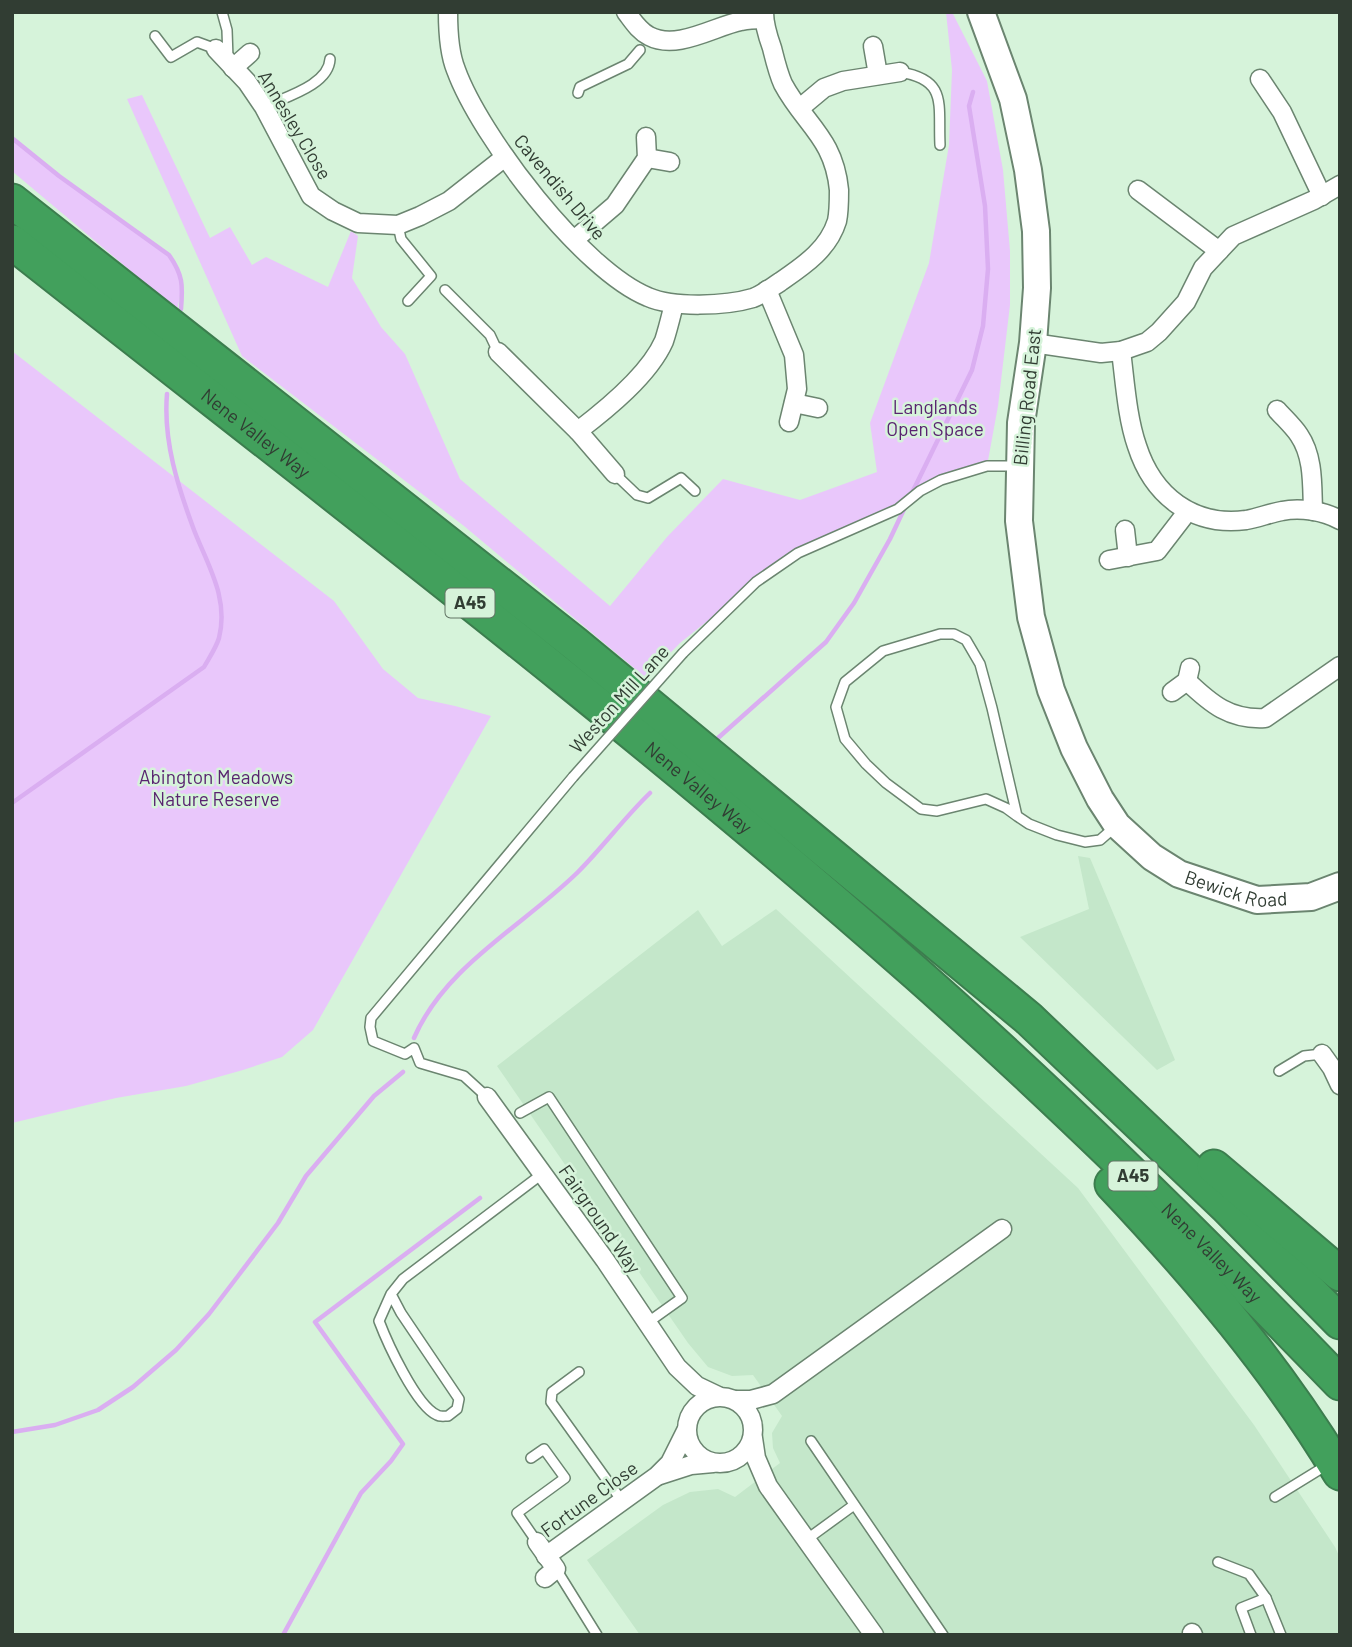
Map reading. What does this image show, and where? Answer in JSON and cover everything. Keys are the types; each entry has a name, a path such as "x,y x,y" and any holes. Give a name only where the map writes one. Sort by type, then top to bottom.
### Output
{"highway":[{"name":"Nene Valley Way","path":"12,201 574,643 1028,1018 1226,1206 1340,1322"},
{"name":"Nene Valley Way","path":"12,242 688,778 919,975 1179,1220 1340,1383"},
{"path":"919,975 1133,1207 1231,1318 1336,1467"},
{"path":"1028,1018 1086,1058 1340,1274"}],"street":[{"name":"Cavendish Drive","path":"447,12 455,69 479,117 505,157 554,220 588,256 648,298 674,304 721,303 753,298 806,264 826,244 837,220 839,195 836,166 824,141 782,82 764,16"},
{"path":"626,12 638,27 645,43 677,40 764,16"},
{"name":"Billing Road East","path":"981,12 1013,99 1028,170 1036,231 1037,288 1033,343 1022,411 1019,521 1031,617 1051,690 1074,748 1100,799 1117,825 1138,847"},
{"path":"873,46 878,75"},
{"name":"Annesley Close","path":"250,53 226,60 264,107 311,196 358,223 398,225 449,201 505,157"},
{"path":"800,108 824,89 843,81 900,72"},
{"path":"1260,79 1282,112 1322,196"},
{"path":"574,240 615,205 647,158 646,137"},
{"path":"647,158 670,162"},
{"path":"1033,343 1101,353 1121,351 1147,342 1186,302 1203,268 1233,236 1340,186"},
{"path":"1138,190 1219,251"},
{"path":"767,290 794,355 797,389 789,422"},
{"path":"578,431 608,408 652,362 664,341 674,304"},
{"path":"1121,351 1136,446 1149,474 1166,496 1187,512 1222,521 1247,520 1285,510 1313,511 1340,520"},
{"path":"510,357 615,474"},
{"path":"794,403 818,408"},
{"path":"1277,410 1300,436 1311,465 1313,511"},
{"path":"1109,560 1157,551 1187,512"},
{"path":"1125,530 1128,557"},
{"path":"1172,692 1189,674 1205,698 1233,715 1251,719 1265,718 1340,666"},
{"name":"Bewick Road","path":"1138,847 1179,874 1256,900 1311,897 1340,886"},
{"path":"1331,1061 1340,1086"},
{"name":"Fairground Way","path":"487,1097 677,1367"},
{"path":"677,1367 698,1386 718,1396 751,1400 772,1394 1002,1229"},
{"path":"677,1367 692,1412"},
{"path":"657,1476 682,1466 736,1460 745,1452 772,1394"},
{"path":"657,1476 670,1463 687,1431 692,1412 706,1399 718,1396"},
{"path":"737,1400 751,1415 756,1458 768,1486 874,1635"},
{"path":"687,1431 689,1443 695,1452 719,1463 747,1469 768,1486"},
{"name":"Fortune Close","path":"546,1561 657,1476"}],"lane":[{"path":"155,36 171,57 197,42 226,60 227,30 222,12"},
{"path":"578,93 580,87 628,64 645,43"},
{"path":"264,107 320,80 330,68 330,59"},
{"path":"900,72 918,75 930,81 937,96 940,145"},
{"path":"398,225 401,239 430,276 408,301"},
{"path":"445,290 510,357"},
{"name":"Weston Mill Lane","path":"487,1097 464,1076 420,1063 414,1048 405,1054 373,1041 371,1018 573,777 683,653 756,582 798,553 898,509 920,491 941,480 987,466 1020,466"},
{"path":"615,474 637,495 648,498 681,478 695,491"},
{"path":"1017,816 980,664 966,640 954,634 940,634 883,651 845,682 836,707 845,739 886,783 921,809 937,811 986,799 1029,824 1086,842 1100,840 1117,825"},
{"path":"1279,1070 1304,1056 1331,1061"},
{"path":"520,1113 550,1097 682,1298 647,1323"},
{"path":"391,1294 459,1399 457,1409 448,1416 437,1415 426,1406 394,1358 379,1321 391,1294 403,1279 542,1174"},
{"path":"579,1372 552,1392 551,1402 622,1501"},
{"path":"811,1441 943,1635"},
{"path":"531,1458 544,1449 565,1478 517,1513 597,1635"},
{"path":"1275,1497 1336,1467"},
{"path":"806,1539 854,1505"},
{"path":"1218,1562 1249,1574 1266,1598 1282,1635"},
{"path":"1251,1635 1241,1608 1266,1598"}],"shaded area":[{"path":"1078,856 1090,858 1175,1060 1157,1070 1020,937 1089,909"},
{"path":"776,909 1078,1188 1254,1425 1335,1547 1340,1558 1340,1635 640,1635 587,1560 663,1505 690,1492 718,1489 735,1497 780,1463 773,1448 772,1433 782,1416 753,1375 732,1376 708,1367 688,1343 497,1066 698,910 722,946"}],"green space":[{"name":"Langlands Open Space","path":"946,12 952,12 987,81 1003,170 1010,251 1010,305 998,406 987,466 941,480 898,509 798,553 756,582 680,643 646,678 464,526 242,356 127,99 142,95 210,238 230,227 252,265 266,257 328,287 351,231 358,236 352,278 381,327 405,354 460,479 610,606 667,537 723,479 800,500 877,472 870,423 929,263 949,145 952,70"},
{"path":"12,138 59,176 169,255 181,281 177,310 12,171"},
{"name":"Abington Meadows Nature Reserve","path":"12,351 334,601 383,669 418,698 491,716 313,1030 282,1057 186,1086 116,1098 12,1123"}],"waterway":[{"path":"910,497 972,370 983,326 988,269 985,206 969,106 973,92"},
{"path":"12,138 59,176 169,255 181,281 181,309"},
{"path":"12,803 204,667 218,642 221,623 219,596 177,480 167,429 167,394"},
{"path":"718,738 826,642 854,603 906,505"},
{"path":"414,1038 428,1012 465,968 578,872 650,793"},
{"path":"12,1432 55,1425 98,1410 133,1387 176,1350 209,1314 278,1223 306,1176 374,1096 403,1072"},
{"path":"283,1635 361,1493 403,1444 315,1322 480,1198"}]}
